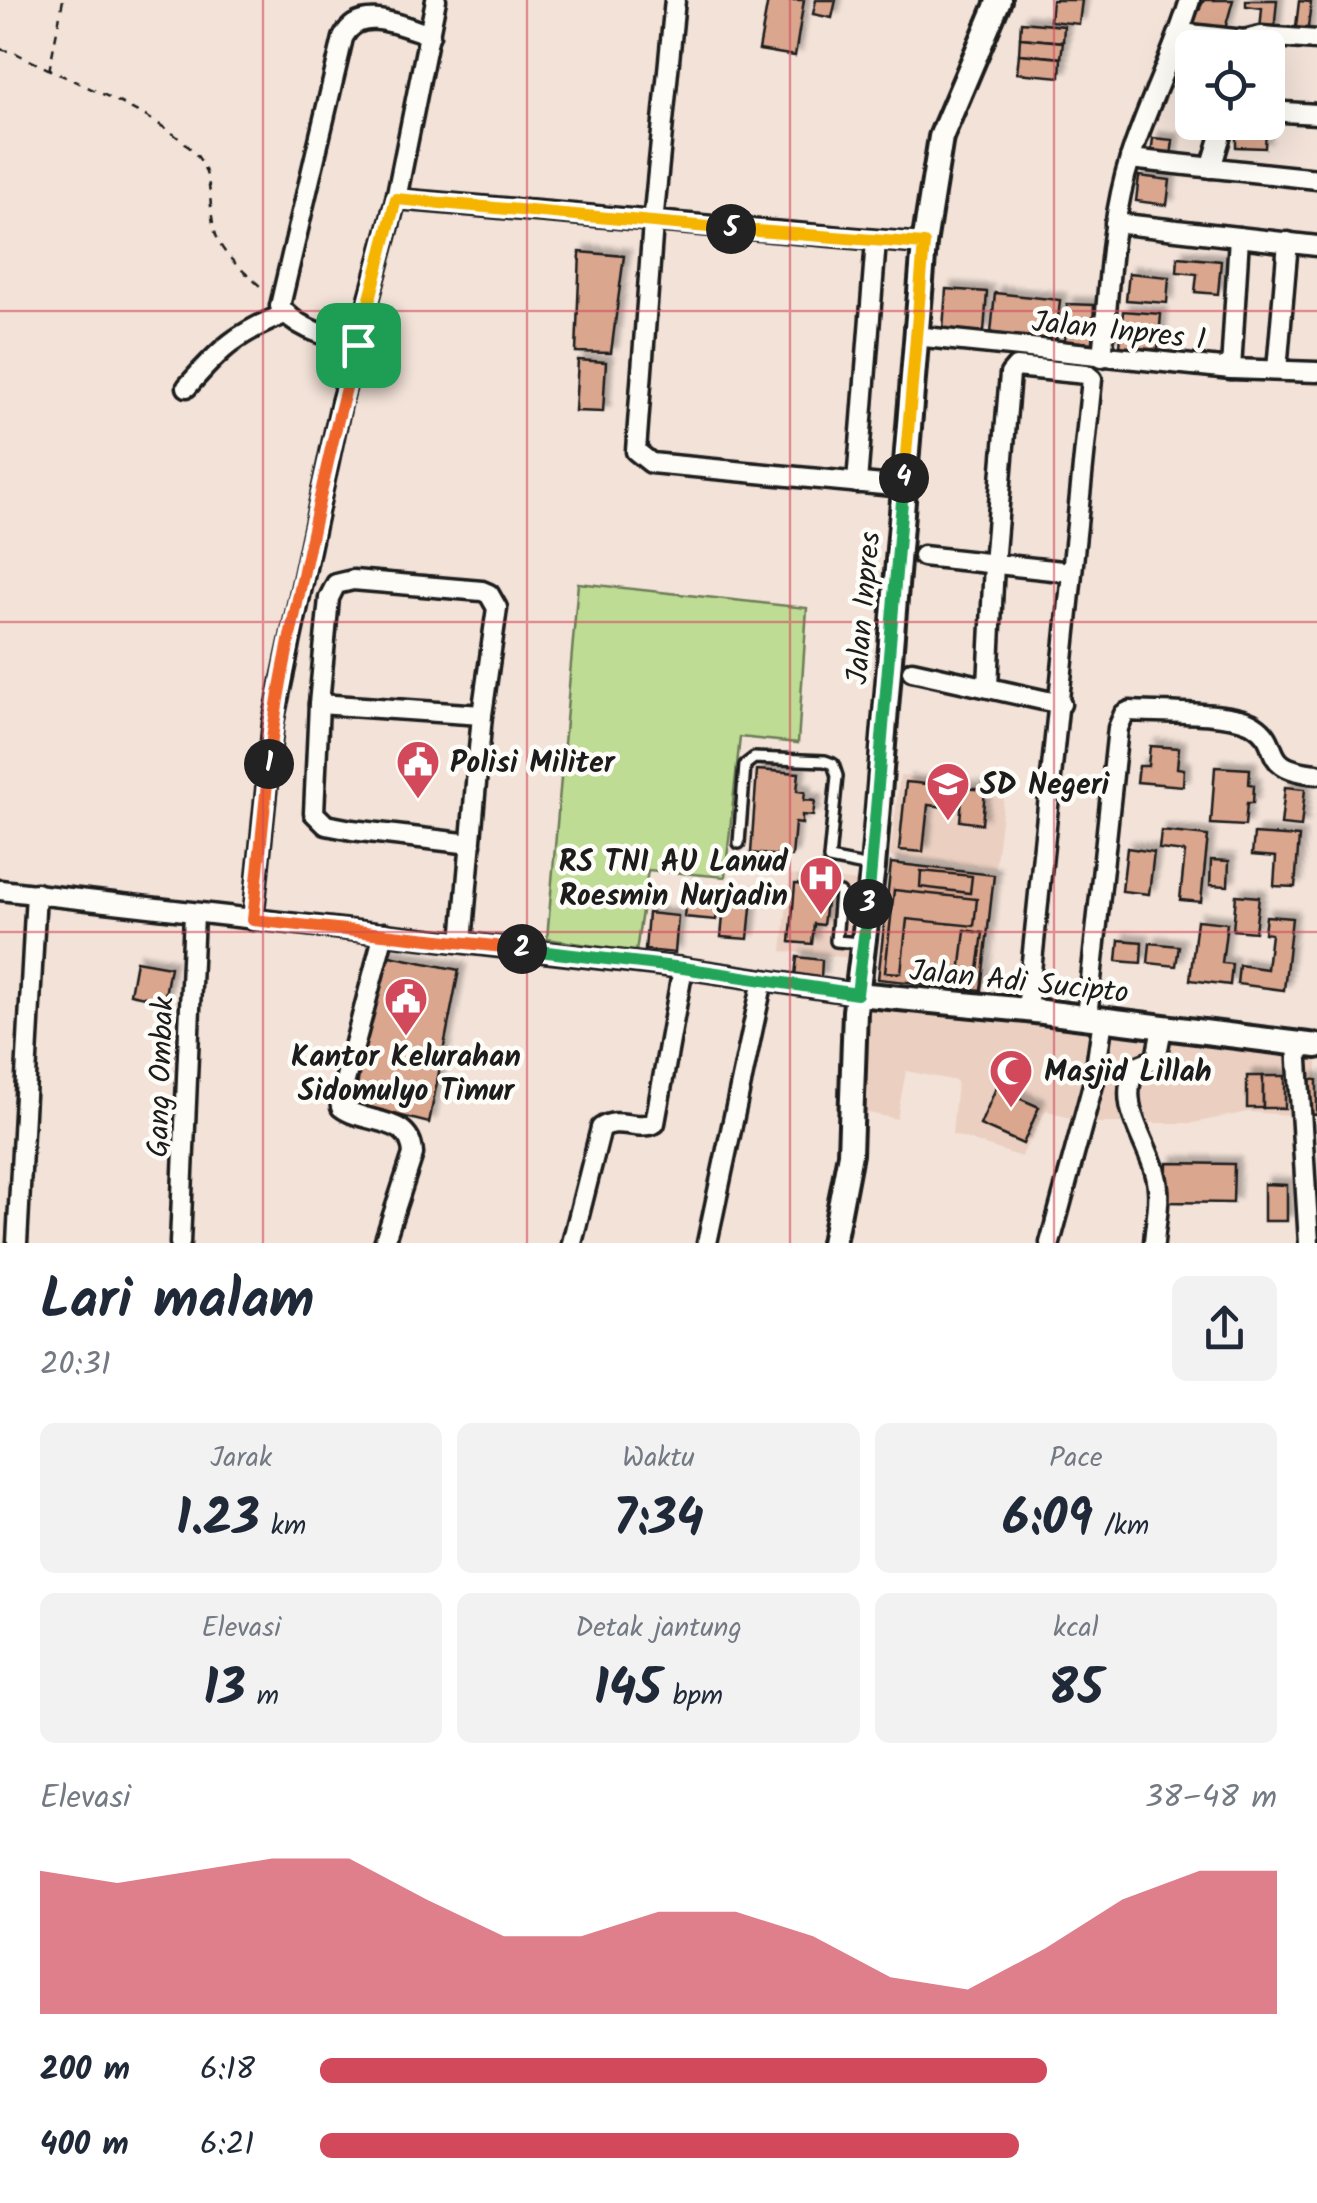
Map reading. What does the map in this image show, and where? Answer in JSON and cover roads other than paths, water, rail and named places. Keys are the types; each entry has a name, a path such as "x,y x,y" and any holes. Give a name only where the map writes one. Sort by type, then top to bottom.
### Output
{"main road":[{"name":"Jalan Inpres","path":"832,1243 850,1154 857,994 873,867 924,244 940,138 999,0"},
{"name":"Jalan Adi Sucipto","path":"857,994 1027,1010 1307,1045"}],"street":[{"path":"253,920 273,723 341,403 396,199 436,0"},
{"path":"675,0 636,438 640,458 651,463 904,487"},
{"path":"1182,30 1190,0"},
{"path":"187,386 223,346 283,310 343,38 349,26 357,20 385,21 430,35"},
{"path":"1285,38 1317,40"},
{"path":"1102,357 1116,223 1130,158 1175,48"},
{"path":"1285,112 1317,114"},
{"path":"1210,168 1219,140"},
{"path":"1130,158 1317,178"},
{"path":"396,199 924,244"},
{"path":"1116,223 1317,246"},
{"path":"1232,369 1239,237"},
{"path":"858,484 876,241"},
{"path":"1277,370 1288,242"},
{"path":"283,310 311,330 358,345"},
{"name":"Jalan Inpres 1","path":"915,336 1232,369 1317,372"},
{"path":"988,686 1010,374 1016,367 1086,374 1092,379 1090,414 1027,1010"},
{"path":"923,556 1071,572"},
{"path":"462,942 471,844 482,715 496,608 489,594 354,580 336,584 329,598 314,812 326,825 471,844"},
{"path":"912,671 1061,704"},
{"path":"319,704 482,715"},
{"path":"1050,1243 1094,1081 1095,1018 1118,728 1124,714 1130,711 1241,719 1258,727 1275,760 1284,768 1317,774"},
{"name":"Jalan Adi Sucipto","path":"0,890 683,968 857,994"},
{"path":"17,1243 36,892"},
{"name":"Gang Ombak","path":"180,1243 194,914"},
{"path":"384,933 340,1100 350,1113 400,1127 413,1144 384,1243"},
{"path":"572,1243 601,1128 612,1122 645,1127 655,1123 683,968"},
{"path":"707,1243 763,980"},
{"path":"1154,1243 1159,1190 1132,1118 1131,1095 1134,1070 1156,1059 1162,1028"},
{"path":"1307,1045 1309,1243"}],"lane":[{"path":"739,844 748,761 825,761 834,764 836,776 830,859 873,867"},
{"path":"840,893 836,941 863,944"}],"place":[{"name":"Polisi Militer","path":"418,800"},
{"name":"SD Negeri","path":"948,822"},
{"name":"RS TNI AU Lanud Roesmin Nurjadin","path":"821,916"},
{"name":"Kantor Kelurahan Sidomulyo Timur","path":"406,1037"},
{"name":"Masjid Lillah","path":"1011,1109"}]}
